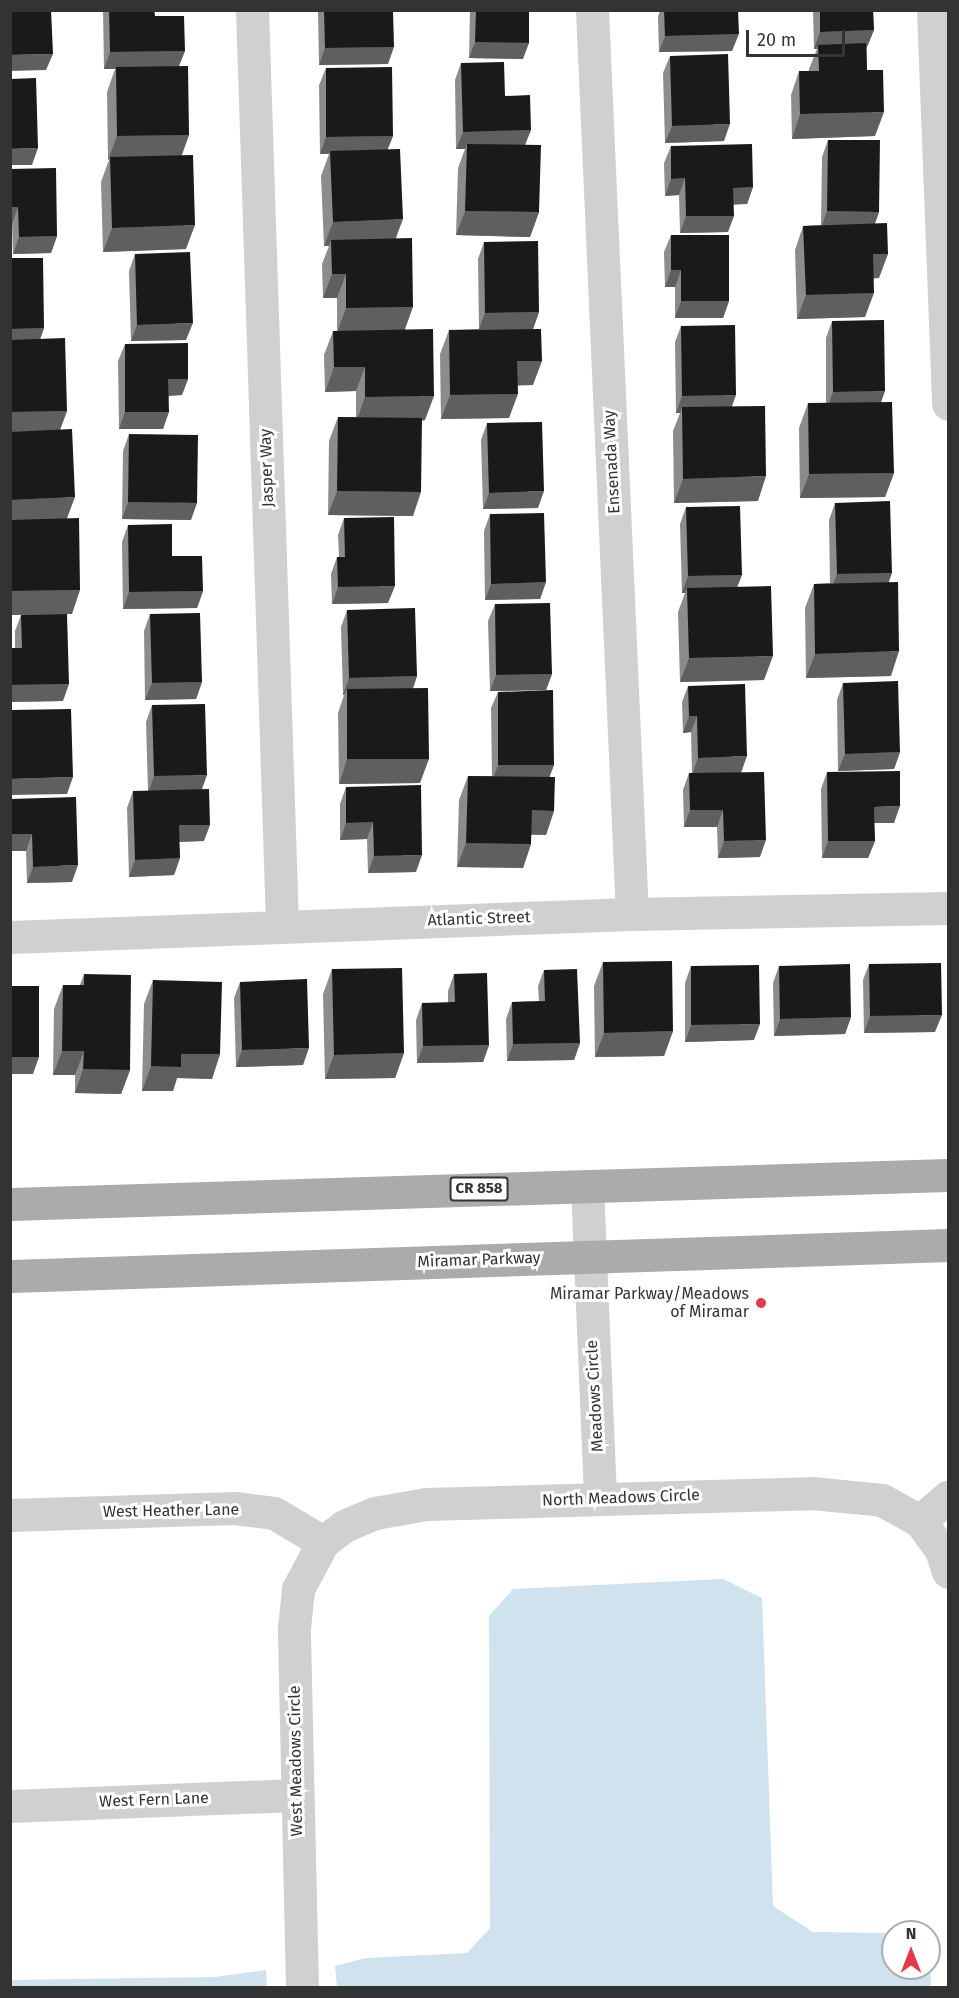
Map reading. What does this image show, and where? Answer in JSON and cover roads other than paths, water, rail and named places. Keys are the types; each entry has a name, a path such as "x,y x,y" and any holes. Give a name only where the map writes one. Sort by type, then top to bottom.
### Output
{"main road":[{"name":"CR 858","path":"10,1204 948,1176"},
{"name":"Miramar Parkway","path":"10,1276 948,1245"}],"street":[{"name":"Jasper Way","path":"252,10 282,926"},
{"name":"Ensenada Way","path":"592,10 632,914"},
{"path":"933,10 948,404"},
{"name":"Atlantic Street","path":"10,937 632,914 948,908"},
{"name":"Meadows Circle","path":"587,1186 600,1498"},
{"name":"North Meadows Circle","path":"323,1542 344,1526 375,1513 426,1504 812,1493 882,1500 920,1521"},
{"path":"948,1497 920,1521 941,1550 948,1572"},
{"name":"West Heather Lane","path":"10,1515 235,1508 274,1513 323,1542"},
{"name":"West Meadows Circle","path":"302,1988 294,1628 298,1589 323,1542"},
{"name":"West Fern Lane","path":"10,1806 297,1795"}],"water":[{"path":"723,1579 762,1598 773,1906 813,1932 881,1933 881,1980 931,1980 931,1987 337,1987 335,1966 366,1958 467,1953 490,1928 489,1616 513,1589"},
{"path":"266,1970 267,1987 11,1987 11,1980 215,1977"}],"place":[{"name":"Miramar Parkway/Meadows of Miramar","path":"761,1303"}]}
